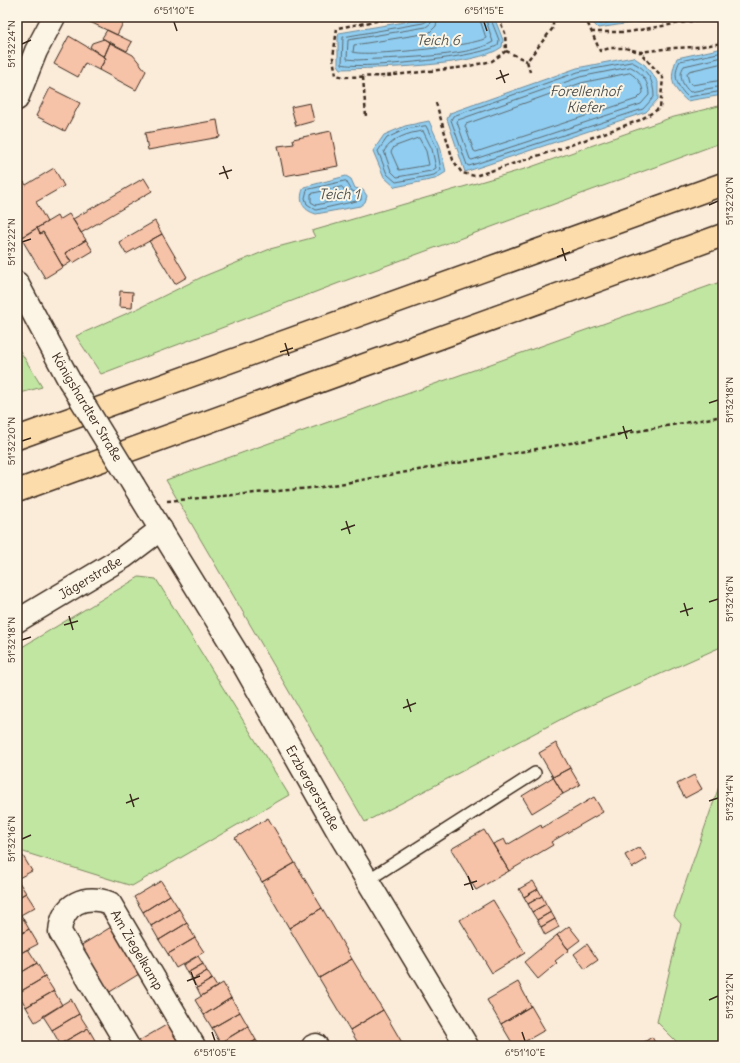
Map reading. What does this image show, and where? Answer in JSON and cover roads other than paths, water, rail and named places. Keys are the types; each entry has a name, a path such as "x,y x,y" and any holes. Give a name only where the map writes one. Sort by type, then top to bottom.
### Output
{"highway":[{"path":"17,438 723,184"},
{"path":"17,491 723,235"}],"street":[{"path":"18,96 36,51 54,17"},
{"path":"17,70 36,51"},
{"name":"Königshardter Straße","path":"17,283 69,380 161,529"},
{"name":"Jägerstraße","path":"17,621 124,557 161,529"},
{"name":"Erzbergerstraße","path":"161,529 238,655 368,880 467,1046"},
{"name":"Am Ziegelkamp","path":"128,1046 60,932 61,922 64,915 77,903 85,899 102,900 110,903 194,1046"}],"lane":[{"path":"368,880 535,773"}],"water":[{"name":"Teich 6","path":"434,17 494,17 503,40 502,47 489,54 471,59 425,65 341,69 338,65 339,33"},
{"path":"590,17 669,17 598,28 592,22"},
{"path":"723,48 723,95 687,101 675,87 673,82 672,77 674,65 677,58"},
{"name":"Forellenhof Kiefer","path":"633,57 645,65 658,82 658,99 646,112 465,172 447,119 450,113 577,68"},
{"path":"429,121 440,146 446,172 435,179 395,187 384,177 373,151 384,135 405,126"},
{"name":"Teich 1","path":"346,176 351,179 355,188 363,190 367,196 365,202 360,206 316,214 304,207 301,196 304,187"}]}
